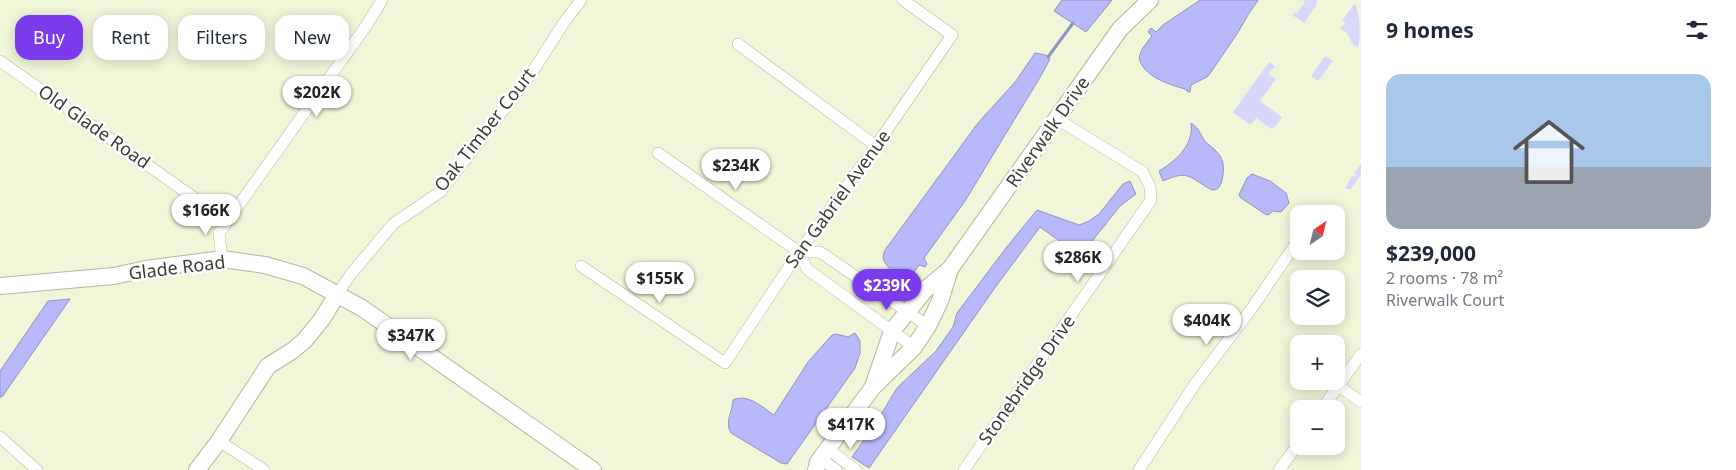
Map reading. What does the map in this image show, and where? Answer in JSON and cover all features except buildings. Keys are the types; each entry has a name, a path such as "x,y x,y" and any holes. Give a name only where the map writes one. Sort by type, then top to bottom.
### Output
{"street":[{"path":"222,259 219,233 366,26 382,0"},
{"name":"Oak Timber Court","path":"338,293 350,274 393,224 440,192 533,71 581,0"},
{"name":"San Gabriel Avenue","path":"581,266 725,363 799,252 876,146 952,35 903,0"},
{"name":"Riverwalk Drive","path":"872,387 892,332 906,312 925,290 950,269 1120,29 1150,0"},
{"path":"738,44 876,146"},
{"name":"Old Glade Road","path":"0,61 227,221"},
{"name":"Stonebridge Drive","path":"964,470 1151,200 1150,187 1144,172 1057,119"},
{"path":"658,153 799,252 807,269 914,347"},
{"path":"799,252 820,252 928,326"},
{"path":"1140,470 1194,384 1252,308 1290,252"},
{"name":"Glade Road","path":"0,286 114,276 146,269 222,259 265,265 303,276 338,293 362,308 593,470"},
{"name":"Riverwalk Drive","path":"818,462 872,387 914,347 928,326 940,301 950,269"},
{"path":"197,470 268,366 305,340 322,319 338,293"},
{"path":"1345,377 1361,354"},
{"path":"1344,390 1361,402"},
{"path":"0,437 37,470"},
{"path":"218,441 264,470"},
{"path":"1280,470 1290,455"},
{"path":"818,462 836,470"},
{"path":"818,462 856,470"}],"shaded area":[{"path":"1303,0 1318,0 1304,23 1292,15 1295,12 1297,13 1305,2"},
{"path":"1355,3 1360,26 1358,48 1352,44 1346,32 1340,29 1345,23 1342,21"},
{"path":"1325,56 1333,61 1318,81 1311,76"},
{"path":"1269,62 1275,66 1269,74 1276,79 1260,101 1282,117 1275,127 1271,129 1256,118 1249,124 1233,112"},
{"path":"1361,164 1361,174 1351,189 1345,189 1352,176 1356,175 1354,174"}],"water":[{"path":"1062,0 1112,0 1086,32 1054,11"},
{"path":"1200,0 1258,0 1211,72 1207,77 1191,85 1190,92 1188,92 1151,75 1142,65 1139,58 1142,49 1152,36 1148,32 1151,28 1156,32 1163,25"},
{"path":"1035,53 1046,55 1050,59 965,201 924,258 927,264 925,267 919,265 910,278 894,271 884,261 885,250 978,123 1016,81"},
{"path":"1191,123 1222,159 1222,180 1220,186 1216,189 1212,190 1184,175 1163,181 1159,171 1178,157 1187,145 1190,138"},
{"path":"1252,174 1270,181 1286,193 1289,203 1281,212 1273,211 1268,215 1265,214 1241,198 1239,195 1247,178"},
{"path":"1130,181 1136,194 1120,206 1085,250 1065,245 1040,227 994,289 869,468 852,457 897,388 936,351 953,327 957,313 1037,210 1079,225 1099,214 1123,184"},
{"path":"70,299 2,397 0,397 0,371 48,301"},
{"path":"855,333 860,341 860,353 855,368 787,464 781,463 731,433 728,425 733,400 744,398 760,405 774,415 808,362 832,335 848,337"}],"waterway":[{"path":"1048,57 1073,23"}]}
